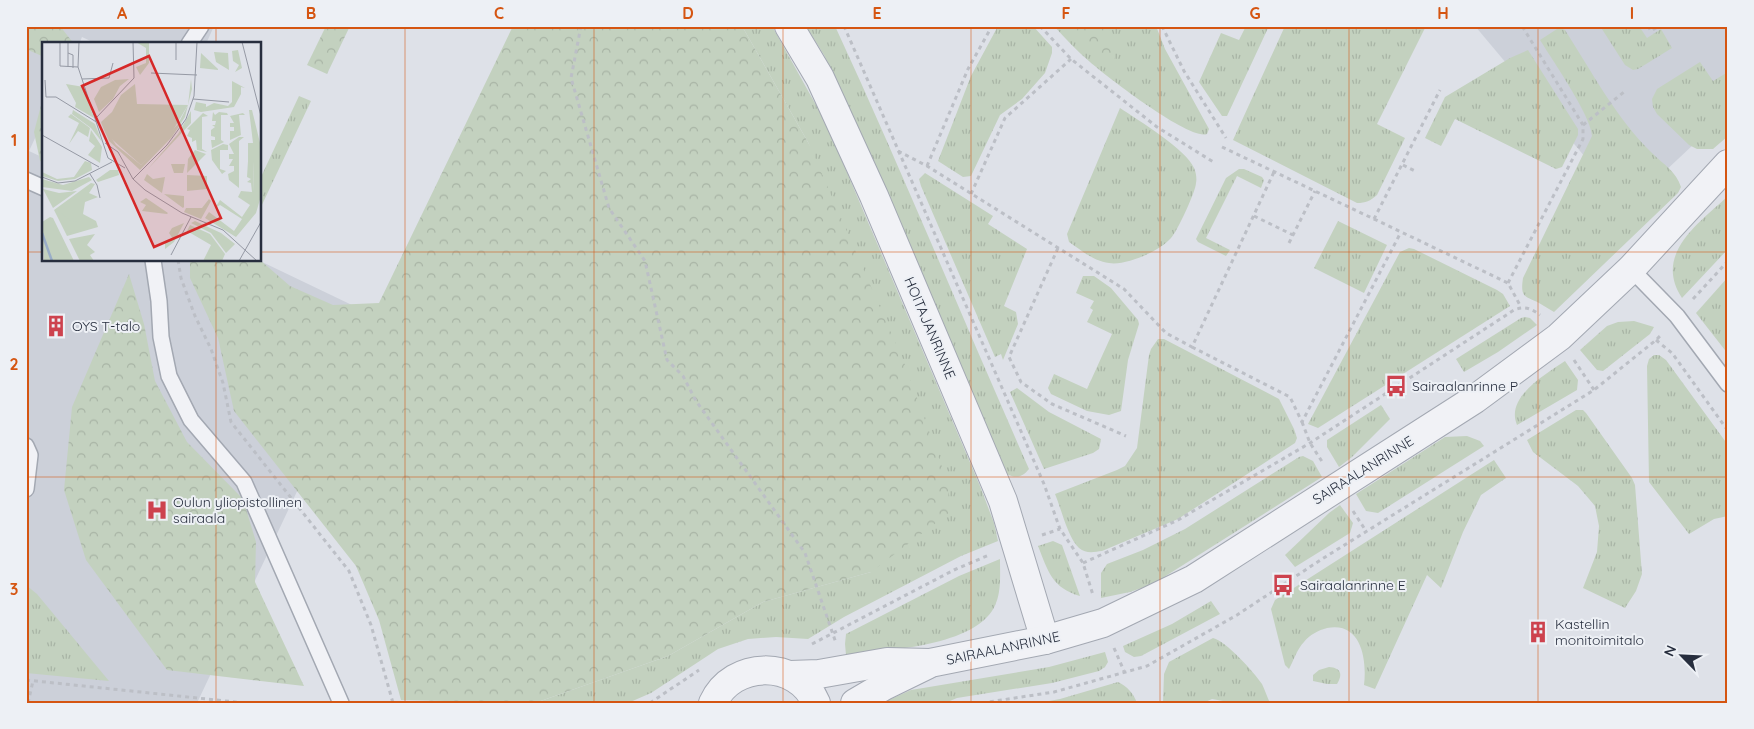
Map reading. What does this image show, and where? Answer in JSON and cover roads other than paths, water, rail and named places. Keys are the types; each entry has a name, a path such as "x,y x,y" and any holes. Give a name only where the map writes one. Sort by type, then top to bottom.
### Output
{"street":[{"name":"HOITAJANRINNE","path":"788,26 820,78 874,196 1003,501 1045,640"},
{"name":"SAIRAALANRINNE","path":"790,675 819,674 887,662 930,663 1045,640 1103,623 1194,579 1476,399 1559,337 1632,269 1728,164"},
{"name":"SAIRAALANRINNE","path":"855,703 930,663"},
{"path":"711,700 728,683 742,674 757,670 774,670 790,675 803,684 814,697 816,703"}],"lane":[{"path":"190,42 201,26"},
{"path":"26,180 42,187"},
{"path":"153,261 159,301 161,337 169,376 191,420 244,482 341,703"},
{"path":"1632,269 1677,316 1728,384"},
{"path":"26,446 30,454 26,488"}],"place":[{"name":"OYS T-talo","path":"56,326"},
{"name":"Sairaalanrinne P","path":"1396,386"},
{"name":"Oulun yliopistollinen sairaala","path":"157,510"},
{"name":"Sairaalanrinne E","path":"1283,585"},
{"name":"Kastellin monitoimitalo","path":"1538,632"}]}
